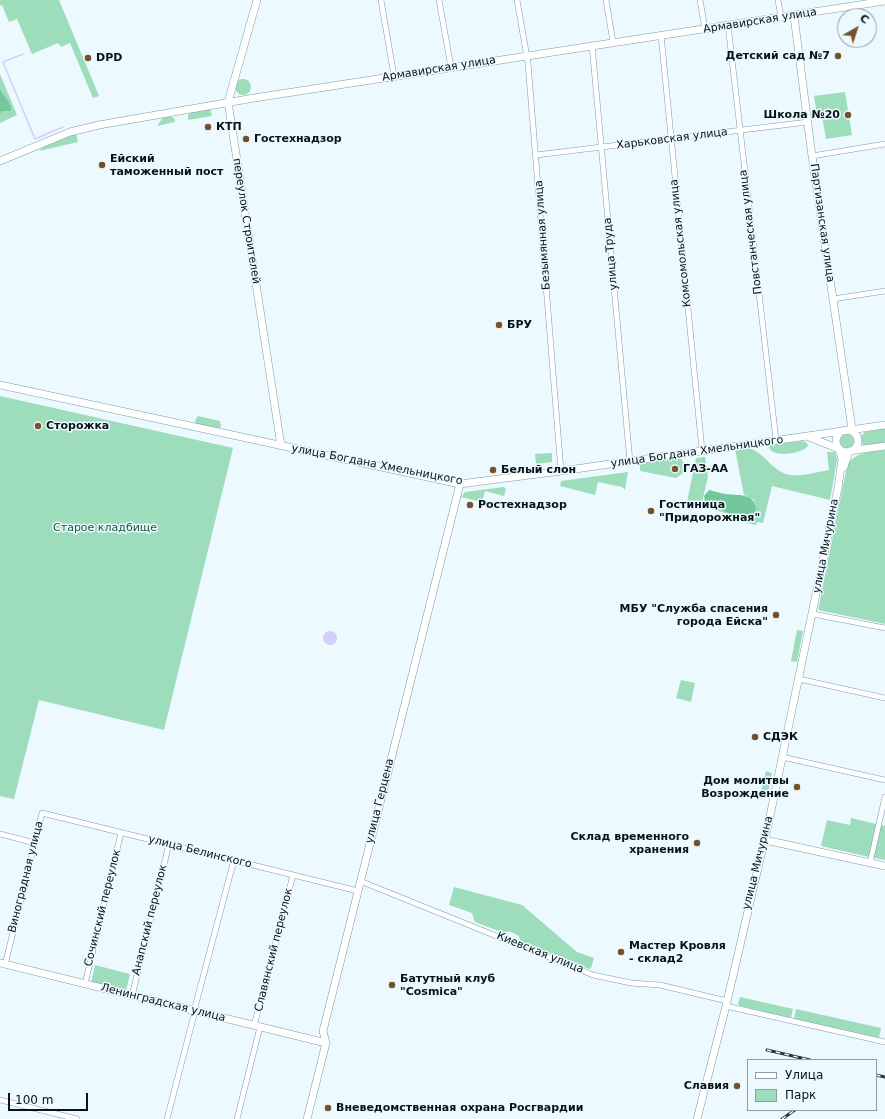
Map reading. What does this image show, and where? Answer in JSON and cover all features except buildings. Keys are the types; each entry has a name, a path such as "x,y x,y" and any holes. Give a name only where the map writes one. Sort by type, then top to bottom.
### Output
{"street":[{"name":"переулок Строителей","path":"257,0 228,102 281,446"},
{"path":"381,0 394,76"},
{"path":"439,0 451,67"},
{"name":"Безымянная улица","path":"517,0 527,55 561,471"},
{"path":"606,0 613,42"},
{"path":"700,0 705,29"},
{"path":"778,0 781,18"},
{"name":"Армавирская улица","path":"0,161 78,130 228,102 527,55 794,16 857,3 885,1"},
{"name":"Партизанская улица","path":"794,16 812,156 833,299 849,430"},
{"name":"Повстанческая улица","path":"728,25 776,440"},
{"name":"Комсомольская улица","path":"661,35 702,450"},
{"name":"улица Труда","path":"592,46 630,462"},
{"name":"Харьковская улица","path":"536,155 808,122"},
{"path":"812,156 885,144"},
{"path":"833,299 885,290"},
{"name":"улица Богдана Хмельницкого","path":"0,385 460,484 630,462 702,450 885,425"},
{"path":"849,451 855,448 857,439 849,430 840,433 836,438 836,444 839,449 849,451 885,446"},
{"name":"улица Богдана Хмельницкого","path":"805,436 826,442 839,449"},
{"name":"улица Мичурина","path":"697,1119 764,840 813,614 838,488 842,459 839,449"},
{"name":"улица Мичурина","path":"838,488 849,451"},
{"name":"улица Герцена","path":"307,1119 326,1043 323,1031 460,484"},
{"path":"813,614 885,628"},
{"path":"799,679 885,698"},
{"path":"782,757 885,780"},
{"path":"870,863 885,797"},
{"name":"улица Белинского","path":"42,813 358,891"},
{"name":"Виноградная улица","path":"3,964 42,813"},
{"name":"Сочинский переулок","path":"85,984 121,833"},
{"path":"0,834 35,843"},
{"path":"764,840 885,866"},
{"name":"Анапский переулок","path":"132,996 169,844"},
{"path":"167,1119 234,860"},
{"name":"Славянский переулок","path":"237,1119 257,1026 293,875"},
{"name":"Киевская улица","path":"360,881 593,975 631,983 660,985 726,1003 885,1042"},
{"name":"Ленинградская улица","path":"3,964 326,1043"},
{"path":"311,1040 323,1031"},
{"path":"0,1100 77,1119"}],"green space":[{"path":"0,0 59,0 99,96 93,98 70,43 61,47 58,43 32,54 17,19 9,22 2,5 0,6"},
{"path":"0,74 17,115 0,123"},
{"path":"243,79 249,81 251,87 249,93 243,95 237,93 235,87 237,81"},
{"path":"0,89 9,102 11,111 2,111 0,113"},
{"path":"845,92 852,135 826,139 822,116 817,116 814,96"},
{"path":"210,108 212,116 188,120 188,115 191,112"},
{"path":"169,116 174,118 175,122 157,126 163,117"},
{"path":"76,134 78,142 39,151 44,146"},
{"name":"Старое кладбище","path":"0,396 233,448 164,730 39,700 14,799 0,796"},
{"path":"198,416 220,421 221,426 219,429 196,424 195,420"},
{"path":"885,428 885,443 867,446 862,444 861,436 865,432"},
{"path":"844,434 850,434 854,438 854,444 850,448 844,448 840,444 840,438"},
{"path":"803,441 807,443 808,446 805,449 794,453 776,453 769,448 770,445"},
{"path":"748,448 759,453 781,472 791,475 808,474 829,470 827,452 835,452 837,460 830,500 772,486 763,523 757,522 756,525 729,519 730,514 713,510 705,505 704,502 743,518 753,517 756,515 754,500 744,495 735,449"},
{"path":"885,450 885,624 818,610 847,466 854,457 864,453"},
{"path":"552,453 552,462 536,464 535,454"},
{"path":"680,457 686,466 683,473 676,478 640,471 640,462"},
{"path":"705,457 708,477 701,506 687,502 696,458"},
{"path":"628,472 625,490 622,487 598,482 595,495 560,486 561,481"},
{"path":"504,487 506,489 504,496 485,491 482,502 461,497 465,492"},
{"path":"709,490 725,494 743,495 751,499 756,508 756,515 751,518 739,517 705,503 704,496"},
{"path":"797,630 803,631 797,662 791,661"},
{"path":"681,680 695,683 691,702 676,698"},
{"path":"766,771 772,773 768,793 761,792"},
{"path":"851,818 876,824 869,857 821,846 827,820 850,825"},
{"path":"881,825 885,826 885,860 873,858"},
{"path":"454,887 522,905 577,952 594,958 591,968 589,969 521,942 519,936 509,931 504,933 475,922 472,913 449,905"},
{"path":"95,965 130,974 126,991 91,983"},
{"path":"740,997 793,1009 791,1018 740,1006 738,1004"},
{"path":"796,1009 881,1028 879,1038 794,1019"}],"water":[{"path":"327,631 333,631 337,635 337,641 333,645 327,645 323,641 323,635"}],"waterway":[{"path":"23,54 3,62 35,139 63,127"}],"railway":[{"path":"767,1050 806,1059"},
{"path":"877,1075 885,1077"},
{"path":"782,1119 794,1111"}],"place":[{"name":"Детский сад №7","path":"838,56"},
{"name":"DPD","path":"88,58"},
{"name":"Школа №20","path":"848,115"},
{"name":"КТП","path":"208,127"},
{"name":"Гостехнадзор","path":"246,139"},
{"name":"Ейский таможенный пост","path":"102,165"},
{"name":"БРУ","path":"499,325"},
{"name":"Сторожка","path":"38,426"},
{"name":"ГАЗ-АА","path":"675,469"},
{"name":"Белый слон","path":"493,470"},
{"name":"Ростехнадзор","path":"470,505"},
{"name":"Гостиница \"Придорожная\"","path":"651,511"},
{"name":"МБУ \"Служба спасения города Ейска\"","path":"776,615"},
{"name":"СДЭК","path":"755,737"},
{"name":"Дом молитвы Возрождение","path":"797,787"},
{"name":"Склад временного хранения","path":"697,843"},
{"name":"Мастер Кровля - склад2","path":"621,952"},
{"name":"Батутный клуб \"Cosmica\"","path":"392,985"},
{"name":"Славия","path":"737,1086"},
{"name":"Вневедомственная охрана Росгвардии","path":"328,1108"}]}
